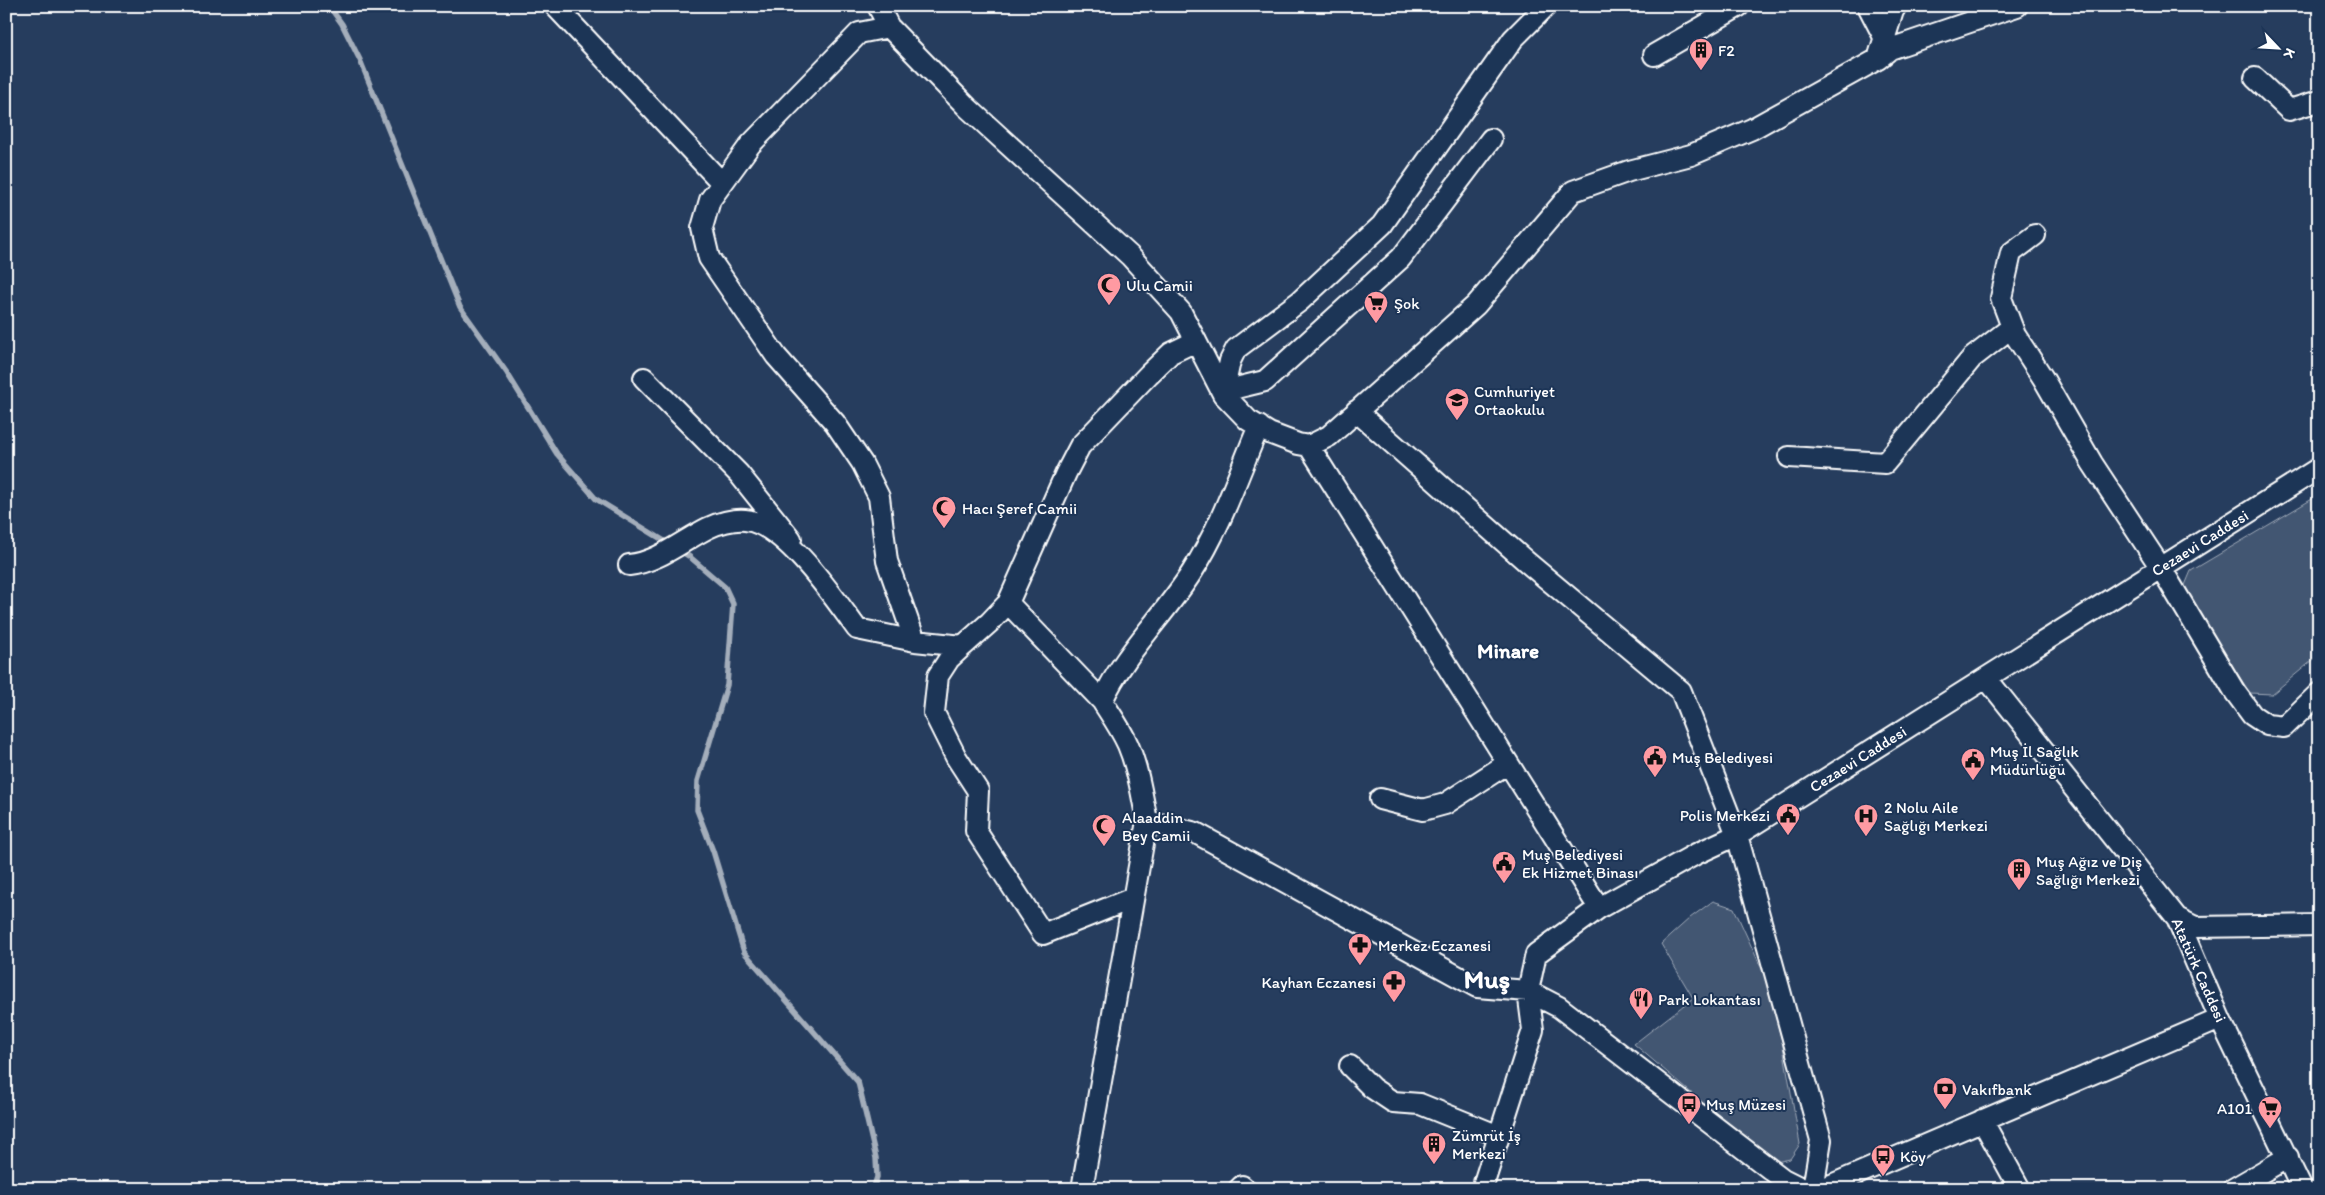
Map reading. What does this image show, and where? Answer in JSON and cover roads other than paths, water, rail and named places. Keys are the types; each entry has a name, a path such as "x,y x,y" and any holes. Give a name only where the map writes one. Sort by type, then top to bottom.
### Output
{"street":[{"path":"555,6 722,183"},
{"path":"878,6 890,27 968,108 1130,256 1181,312 1224,394 1248,420 1298,444 1309,446 1328,436 1476,305 1573,191 1629,171 1691,155 1752,129 1878,59 1890,49 2017,6"},
{"path":"1224,394 1230,361 1236,349 1300,302 1382,225 1513,39 1546,6"},
{"path":"1654,55 1739,6"},
{"path":"1868,6 1884,39"},
{"path":"1878,59 1896,6"},
{"path":"890,27 859,34 750,145 710,200 702,228 709,258 776,356 835,424 862,463 879,497 887,561 915,640"},
{"path":"2255,78 2289,110 2319,101"},
{"path":"1224,394 1236,388 1265,381 1401,258 1491,139"},
{"path":"2034,235 2011,253 2001,298 2012,327 2092,463 2161,568 2235,692 2252,715 2267,725 2284,727 2319,693"},
{"path":"1789,457 1884,463 1972,358 2012,327"},
{"path":"1133,898 1043,934 976,831 978,791 956,757 934,713 938,676 950,659 1008,603 1080,446 1148,374 1171,354 1196,341"},
{"path":"644,378 739,474 787,533 857,629 915,640 963,646"},
{"path":"1356,411 1528,563 1681,690 1737,835 1821,1140 1813,1189"},
{"path":"1102,701 1108,687 1134,649 1162,614 1207,548 1259,426"},
{"path":"1309,446 1599,908"},
{"name":"Cezaevi Caddesi","path":"1482,1189 1532,1030 1528,991 1536,954 1599,908 1696,854 1737,835 2319,468"},
{"path":"637,564 710,527 726,522 745,520 757,524 781,538 809,565"},
{"path":"1008,603 1102,701 1128,744 1137,772 1147,821 1082,1189"},
{"name":"Atatürk Caddesi","path":"1987,679 2177,918 2220,1019 2302,1189"},
{"path":"1380,799 1423,810 1445,804 1508,764"},
{"path":"1147,821 1196,833 1478,987 1528,991 1559,1007 1783,1179 1803,1189"},
{"path":"2177,918 2195,927 2319,925"},
{"path":"1822,1189 2220,1019"},
{"path":"1350,1066 1372,1088 1393,1102 1420,1104 1499,1136"},
{"path":"1982,1120 2020,1189"},
{"path":"2233,1189 2288,1157"},
{"path":"1239,1189 1242,1186 1244,1189"}],"waterway":[{"path":"329,6 342,24 360,60 460,307 507,373 557,454 596,499 671,545"},
{"path":"679,550 725,587 733,604 727,685 698,781 697,810 713,851 744,952 858,1082 876,1158 877,1177 873,1189"}],"place":[{"name":"F2","path":"1701,71"},
{"name":"Ulu Camii","path":"1109,306"},
{"name":"Şok","path":"1376,324"},
{"name":"Cumhuriyet Ortaokulu","path":"1457,421"},
{"name":"Hacı Şeref Camii","path":"944,529"},
{"name":"Muş Belediyesi","path":"1655,778"},
{"name":"Muş İl Sağlık Müdürlüğü","path":"1973,781"},
{"name":"Polis Merkezi","path":"1788,836"},
{"name":"2 Nolu Aile Sağlığı Merkezi","path":"1866,837"},
{"name":"Alaaddin Bey Camii","path":"1104,847"},
{"name":"Muş Belediyesi Ek Hizmet Binası","path":"1504,884"},
{"name":"Muş Ağız ve Diş Sağlığı Merkezi","path":"2019,891"},
{"name":"Merkez Eczanesi","path":"1360,966"},
{"name":"Kayhan Eczanesi","path":"1394,1003"},
{"name":"Park Lokantası","path":"1641,1020"},
{"name":"Vakıfbank","path":"1945,1110"},
{"name":"Muş Müzesi","path":"1689,1125"},
{"name":"A101","path":"2270,1129"},
{"name":"Zümrüt İş Merkezi","path":"1434,1165"},
{"name":"Köy","path":"1883,1177"}],"district":[{"name":"Minare","path":"1508,650"},
{"name":"Muş","path":"1487,979"}]}
